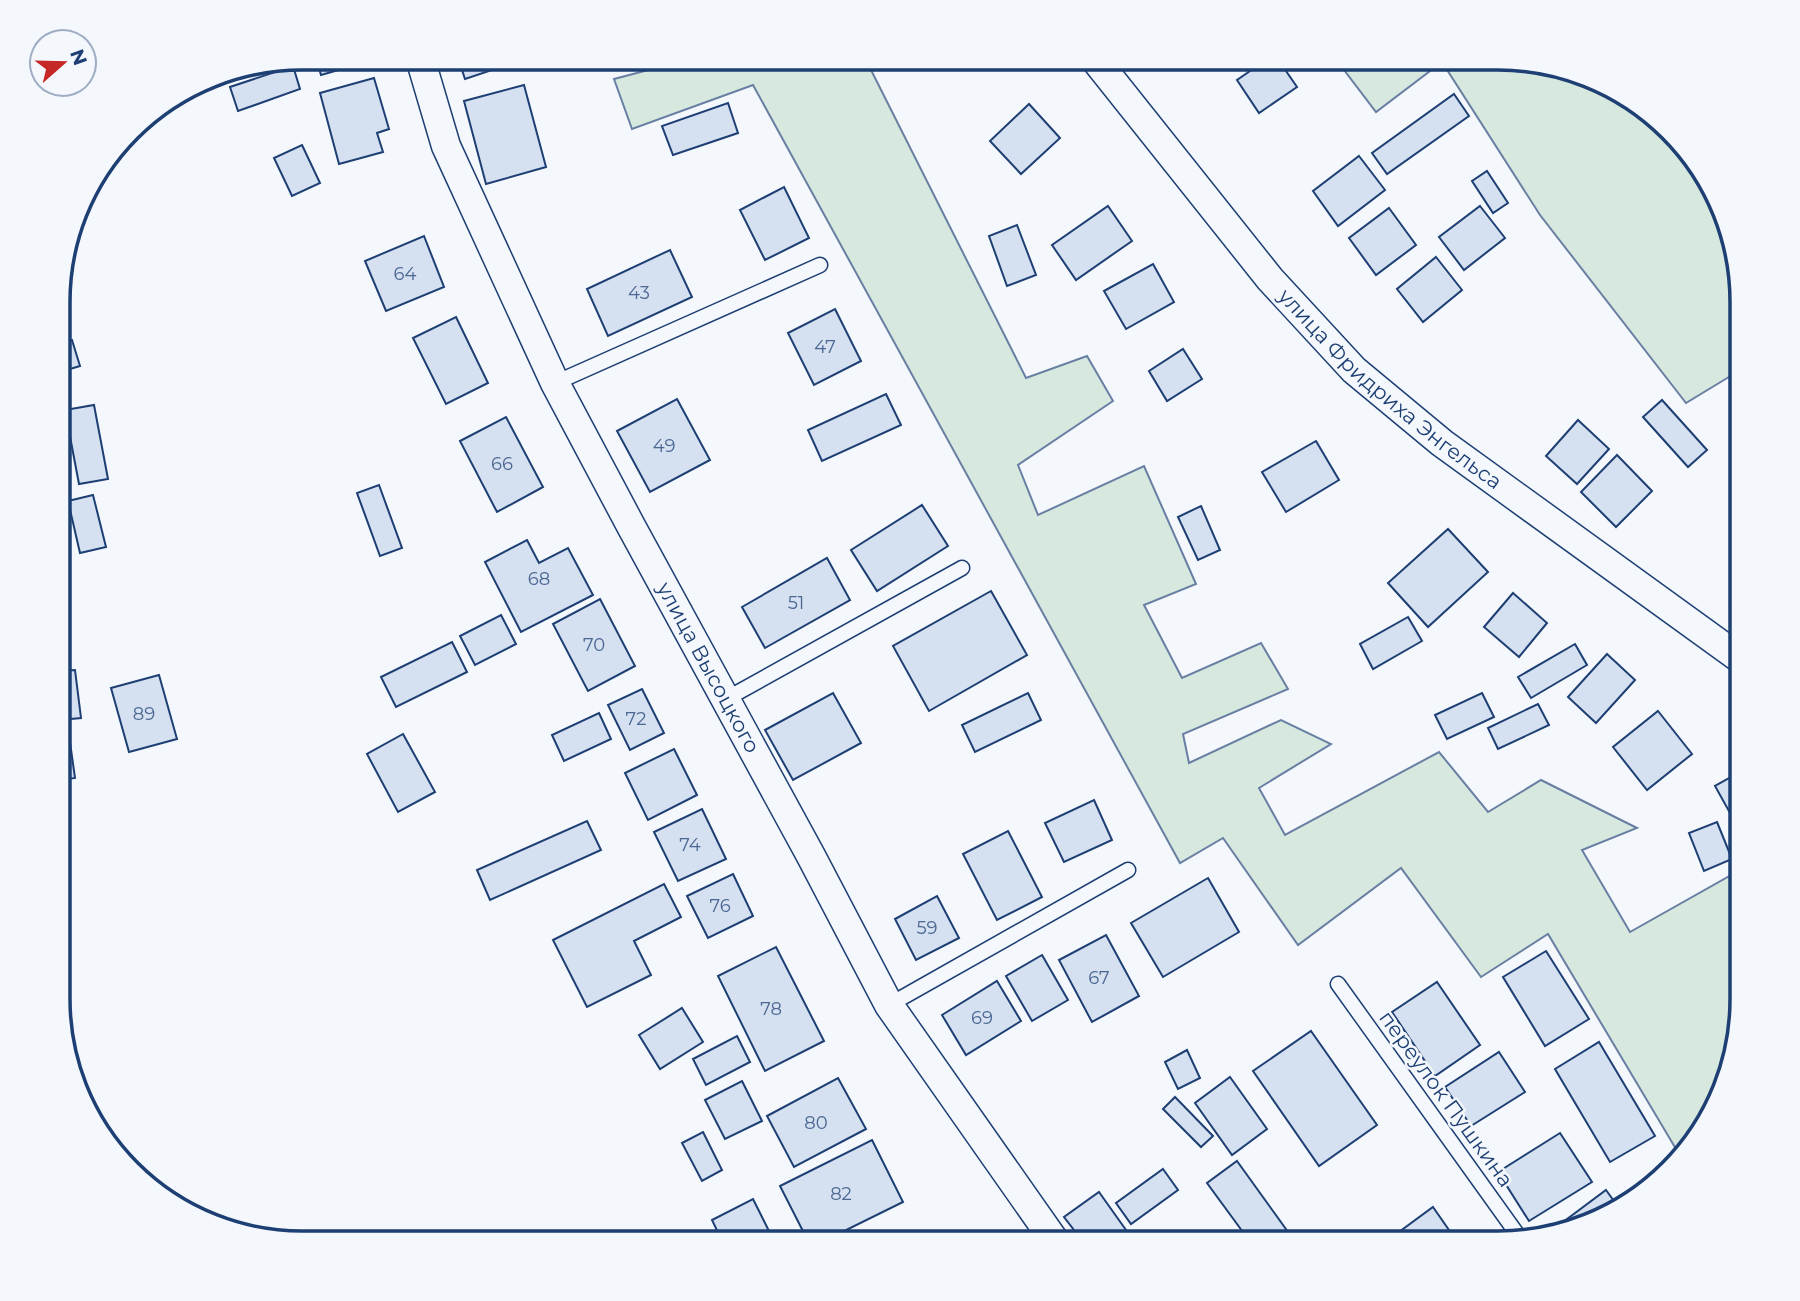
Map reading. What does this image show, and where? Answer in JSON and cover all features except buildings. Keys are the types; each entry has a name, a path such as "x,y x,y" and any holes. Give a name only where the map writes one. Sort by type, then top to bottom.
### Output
{"street":[{"name":"улица Высоцкого","path":"424,70 446,146 555,383 889,1005 1048,1231"},
{"name":"улица Фридриха Энгельса","path":"1104,70 1270,279 1354,370 1442,443 1730,651"}],"lane":[{"path":"555,383 820,265"},
{"path":"726,699 962,568"},
{"path":"889,1005 1128,870"},
{"name":"переулок Пушкина","path":"1338,984 1514,1230"}],"shaded area":[{"path":"648,70 871,70 1026,378 1087,356 1113,401 1018,465 1038,515 1144,466 1196,584 1144,605 1182,678 1261,643 1288,689 1183,734 1189,763 1281,720 1331,744 1259,788 1285,835 1439,752 1488,812 1541,780 1637,828 1582,850 1630,932 1730,876 1730,1014 1726,1044 1718,1073 1699,1115 1676,1148 1548,934 1481,977 1401,868 1298,945 1223,838 1180,863 753,85 632,129 614,79"},
{"path":"1344,70 1431,70 1376,112"},
{"path":"1447,70 1513,70 1558,78 1587,88 1614,101 1639,118 1672,149 1699,186 1718,228 1726,257 1730,287 1730,376 1686,403 1540,215"}]}
